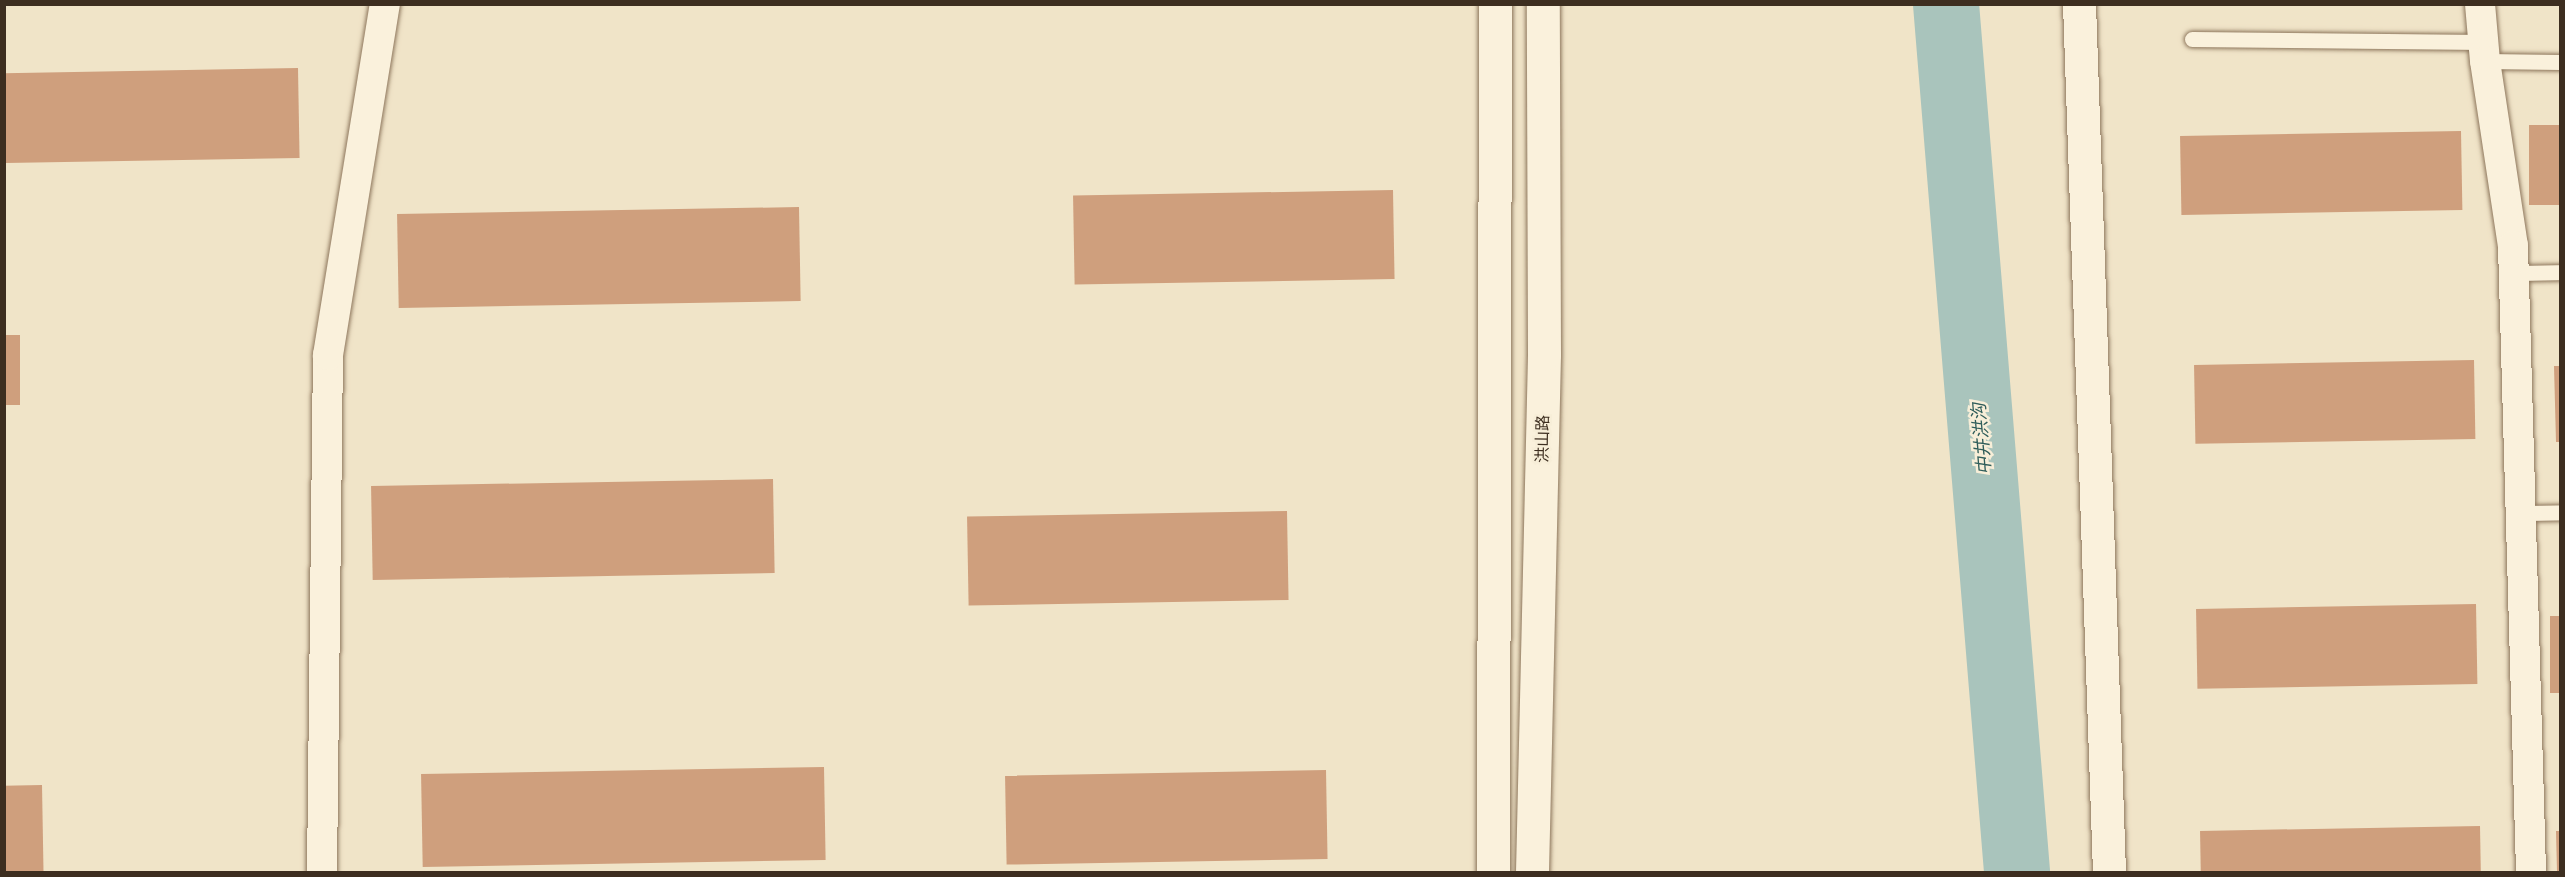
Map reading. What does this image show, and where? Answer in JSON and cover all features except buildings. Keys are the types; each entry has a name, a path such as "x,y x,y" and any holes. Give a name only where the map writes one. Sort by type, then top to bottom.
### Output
{"main road":[{"path":"1493,873 1496,4"},
{"name":"洪山路","path":"1532,873 1544,354 1543,4"},
{"path":"2079,4 2109,873"}],"street":[{"path":"322,873 328,355 385,4"},
{"path":"2480,4 2484,52 2514,273 2531,873"}],"lane":[{"path":"2192,39 2484,52 2560,62"},
{"path":"2514,273 2560,272"},
{"path":"2521,513 2560,512"}],"waterway":[{"name":"中井洪沟","path":"1946,4 2017,872"}]}
